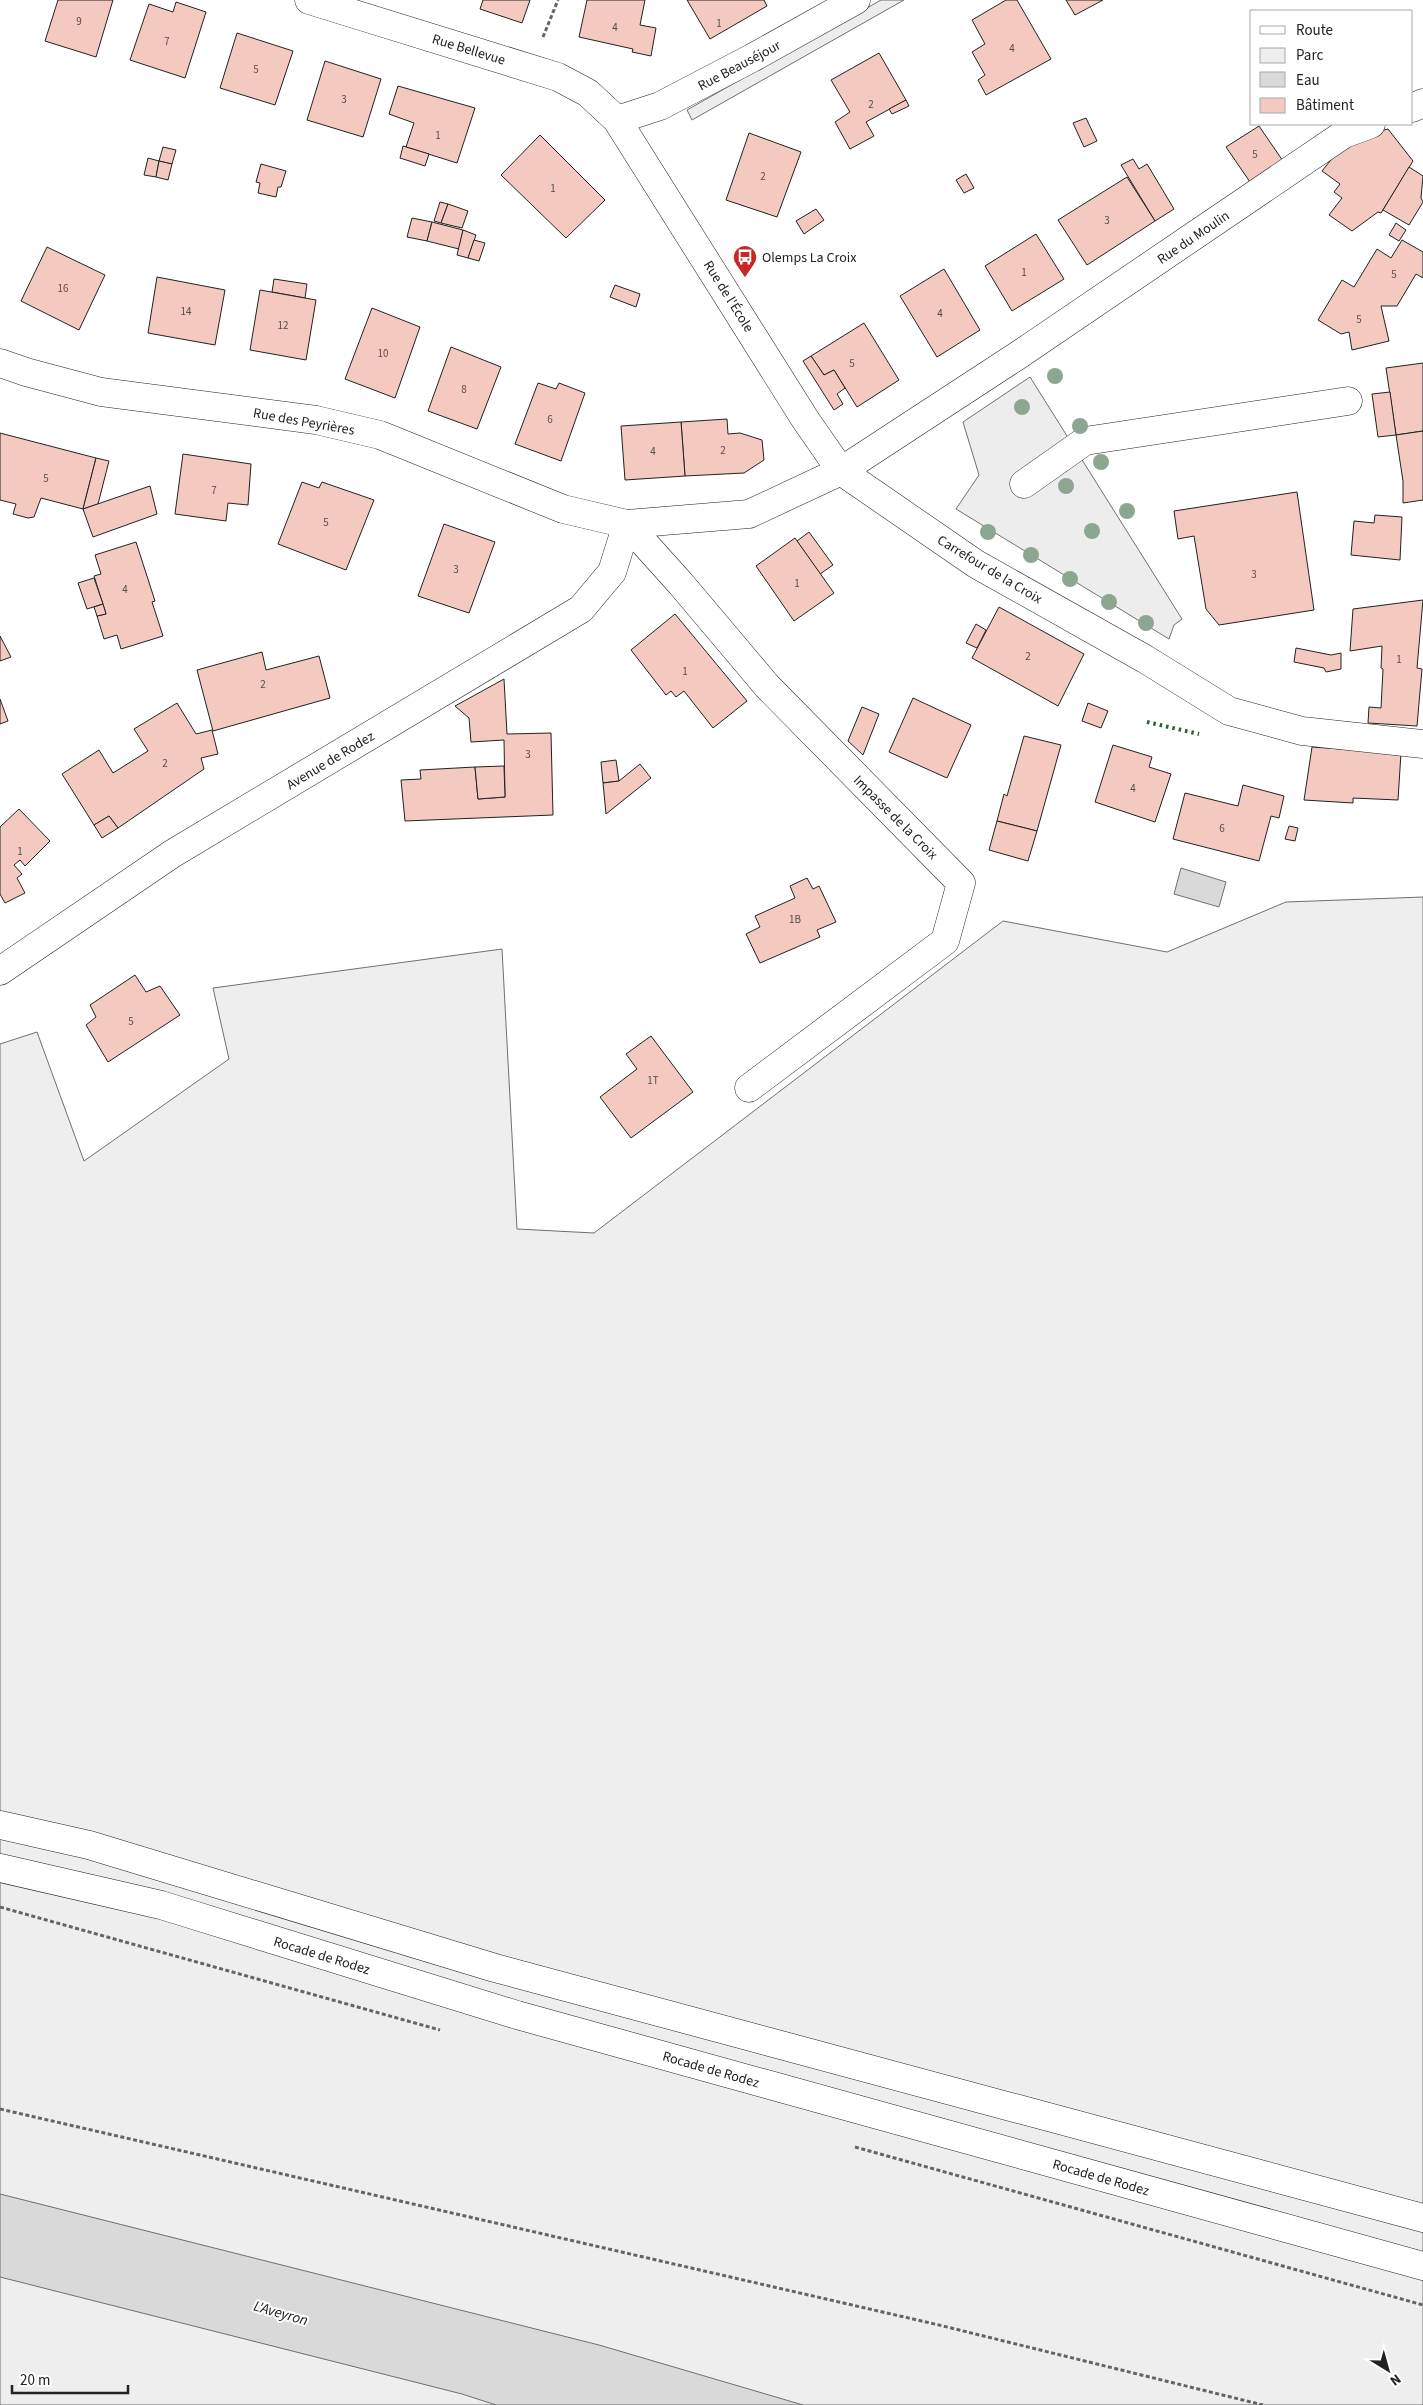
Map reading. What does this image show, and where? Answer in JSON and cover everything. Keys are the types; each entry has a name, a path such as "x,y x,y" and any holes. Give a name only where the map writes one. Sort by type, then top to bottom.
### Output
{"main road":[{"name":"Rue Bellevue","path":"309,0 558,77 588,92 617,120"},
{"name":"Rue Beauséjour","path":"617,120 668,102 856,0"},
{"name":"Rue de l'École","path":"617,120 805,420 841,471"},
{"name":"Rue du Moulin","path":"841,471 1017,356 1344,134 1369,125"},
{"name":"Rue des Peyrières","path":"0,362 26,372 101,392 316,420 380,435 563,509 627,524"},
{"path":"1024,484 1085,441 1348,401"},
{"path":"627,524 749,514 841,471"},
{"name":"Carrefour de la Croix","path":"841,471 976,564 1145,659 1229,711 1302,731 1423,744"},
{"name":"Avenue de Rodez","path":"0,971 172,854 581,609 612,572 627,524"},
{"name":"Impasse de la Croix","path":"627,524 767,686 961,883 945,941 749,1088"},
{"path":"0,1825 89,1845 495,1968 1423,2218"},
{"name":"Rocade de Rodez","path":"0,1868 160,1905 517,2015 1423,2266"}],"path":[{"path":"540,44 558,0"},
{"path":"0,2110 939,2325 1263,2405"}],"green space":[{"path":"1423,897 1423,2405 0,2405 0,1044 37,1032 84,1161 229,1059 213,988 502,949 517,1229 594,1233 1003,921 1167,952 1286,902"}],"shaded area":[{"path":"881,0 904,0 692,120 687,110"},
{"path":"1030,377 1182,619 1174,625 1169,639 956,509 979,475 963,422"}],"water":[{"path":"1181,868 1226,882 1219,907 1174,894"},
{"name":"L'Aveyron","path":"0,2194 599,2345 803,2405 496,2405 462,2394 0,2277"}],"building":[{"path":"58,0 113,0 96,57 45,41"},
{"path":"483,0 530,0 522,23 480,9"},
{"path":"587,0 645,0 640,25 656,28 651,56 632,52 633,49 579,37"},
{"path":"687,0 764,0 767,6 710,39"},
{"path":"1006,0 1017,0 1051,59 986,95 978,80 985,75 972,52 985,44 972,20"},
{"path":"1066,0 1103,0 1075,15"},
{"path":"176,2 206,12 185,78 130,60 149,4 173,12"},
{"path":"237,33 293,51 275,105 220,88"},
{"path":"879,53 906,100 866,122 874,136 850,149 835,122 850,112 831,80"},
{"path":"325,61 381,79 363,137 307,120"},
{"path":"398,86 475,108 457,163 406,147 414,123 389,114"},
{"path":"906,100 909,106 892,114 889,109"},
{"path":"1086,118 1097,141 1084,147 1073,123"},
{"path":"1259,126 1283,161 1250,182 1226,147"},
{"path":"1388,129 1413,161 1381,213 1378,212 1352,231 1329,215 1342,198 1334,192 1340,184 1322,171 1347,140"},
{"path":"749,133 801,152 777,217 726,200"},
{"path":"540,135 605,200 566,238 501,175"},
{"path":"403,146 429,154 425,166 400,158"},
{"path":"163,147 176,150 172,164 159,161"},
{"path":"148,158 159,161 156,177 144,175"},
{"path":"1133,159 1139,169 1147,164 1174,209 1155,221 1121,165"},
{"path":"159,161 172,164 168,180 156,177"},
{"path":"261,164 286,171 281,187 278,187 276,197 258,193 260,183 256,182"},
{"path":"1409,167 1423,176 1421,198 1423,202 1409,225 1383,210"},
{"path":"966,174 974,188 964,193 956,180"},
{"path":"1127,177 1155,221 1087,265 1058,220"},
{"path":"440,202 448,204 441,223 434,221"},
{"path":"448,204 468,211 462,228 441,223"},
{"path":"816,209 824,220 804,234 796,221"},
{"path":"412,218 432,222 427,241 407,237"},
{"path":"432,222 463,230 459,249 427,241"},
{"path":"1396,223 1406,230 1399,241 1389,235"},
{"path":"463,230 476,235 468,258 457,255"},
{"path":"1036,234 1064,279 1012,311 985,266"},
{"path":"474,240 485,243 479,261 468,258"},
{"path":"1402,240 1423,252 1423,278 1416,274 1397,306 1381,306 1389,341 1352,350 1349,332 1341,334 1318,320 1342,280 1354,287 1377,249 1391,258"},
{"path":"47,247 105,275 79,330 21,301"},
{"path":"944,269 980,330 937,357 900,296"},
{"path":"157,277 225,290 215,345 148,333"},
{"path":"274,279 307,284 305,298 272,292"},
{"path":"615,285 640,294 636,307 610,297"},
{"path":"260,290 316,300 306,360 250,350"},
{"path":"372,308 420,327 395,398 345,379"},
{"path":"864,323 899,380 857,407 834,370 824,375 811,356"},
{"path":"451,347 501,367 477,429 428,411"},
{"path":"811,356 824,375 834,370 845,388 837,394 843,404 834,410 803,361"},
{"path":"1423,363 1423,431 1396,435 1386,368"},
{"path":"538,383 556,389 559,383 585,393 561,461 515,444"},
{"path":"1390,392 1396,435 1378,437 1372,394"},
{"path":"727,419 728,434 740,433 762,440 764,460 744,473 685,476 681,422"},
{"path":"681,422 685,476 625,480 621,426"},
{"path":"1423,431 1423,500 1403,503 1403,481 1396,435"},
{"path":"0,433 96,458 83,509 41,498 34,517 28,518 13,514 16,504 0,500"},
{"path":"183,454 251,464 248,505 228,503 226,521 175,514"},
{"path":"96,458 109,461 98,504 83,509"},
{"path":"302,482 319,488 322,482 374,500 346,570 278,544"},
{"path":"150,486 157,514 93,537 83,509"},
{"path":"1297,492 1314,610 1219,625 1206,609 1194,536 1178,539 1174,511"},
{"path":"1375,515 1402,517 1400,560 1351,555 1354,521 1374,523"},
{"path":"444,524 495,542 469,613 418,596"},
{"path":"809,532 833,565 820,574 797,541"},
{"path":"795,538 834,593 794,621 756,566"},
{"path":"136,542 155,601 152,602 163,636 121,649 117,635 104,639 97,616 106,614 94,576 101,574 95,555"},
{"path":"94,578 103,604 87,609 78,583"},
{"path":"1423,600 1417,668 1422,669 1417,726 1368,723 1369,707 1381,708 1382,646 1350,651 1353,609"},
{"path":"103,604 106,614 97,616 94,607"},
{"path":"999,607 1084,654 1058,706 972,658"},
{"path":"675,614 747,701 713,728 684,691 676,697 671,691 666,695 631,650"},
{"path":"976,624 986,630 977,648 966,643"},
{"path":"0,636 11,657 0,661"},
{"path":"1296,648 1331,655 1341,653 1341,669 1326,672 1324,668 1294,662"},
{"path":"262,652 266,670 319,656 330,698 213,731 197,670"},
{"path":"504,679 507,734 551,733 553,815 405,821 401,780 421,779 420,770 475,767 478,799 505,797 504,740 471,742 469,718 455,706"},
{"path":"913,698 971,725 947,778 889,752"},
{"path":"0,699 8,721 0,724"},
{"path":"177,703 196,734 212,730 218,754 201,758 204,769 118,828 109,816 94,825 62,774 99,750 113,773 148,751 134,729"},
{"path":"1088,703 1108,711 1101,728 1082,721"},
{"path":"862,707 879,714 863,755 848,741"},
{"path":"1024,736 1061,745 1037,831 997,821 1004,794 1007,796"},
{"path":"1113,745 1152,757 1149,767 1171,774 1155,822 1095,802"},
{"path":"1312,747 1401,753 1398,800 1353,798 1353,803 1304,800"},
{"path":"616,760 619,781 603,783 601,762"},
{"path":"640,764 651,778 606,814 603,783 619,781"},
{"path":"504,766 505,797 478,799 475,767"},
{"path":"1243,785 1284,796 1279,818 1271,816 1259,861 1173,839 1185,793 1238,806"},
{"path":"19,809 50,841 25,866 20,860 14,865 22,874 17,878 25,893 5,903 0,894 0,827"},
{"path":"109,816 118,828 102,838 94,825"},
{"path":"997,821 1037,831 1028,861 989,850"},
{"path":"1289,826 1298,828 1295,841 1285,839"},
{"path":"807,878 813,889 819,886 836,922 817,930 820,937 760,963 746,934 760,927 755,916 795,898 790,886"},
{"path":"135,975 146,992 160,986 180,1015 108,1062 86,1025 96,1017 90,1005"},
{"path":"651,1036 693,1092 631,1138 600,1097 637,1069 626,1054"}],"hedge":[{"path":"1147,722 1199,734"}],"place":[{"name":"Olemps La Croix","path":"745,278"}]}
